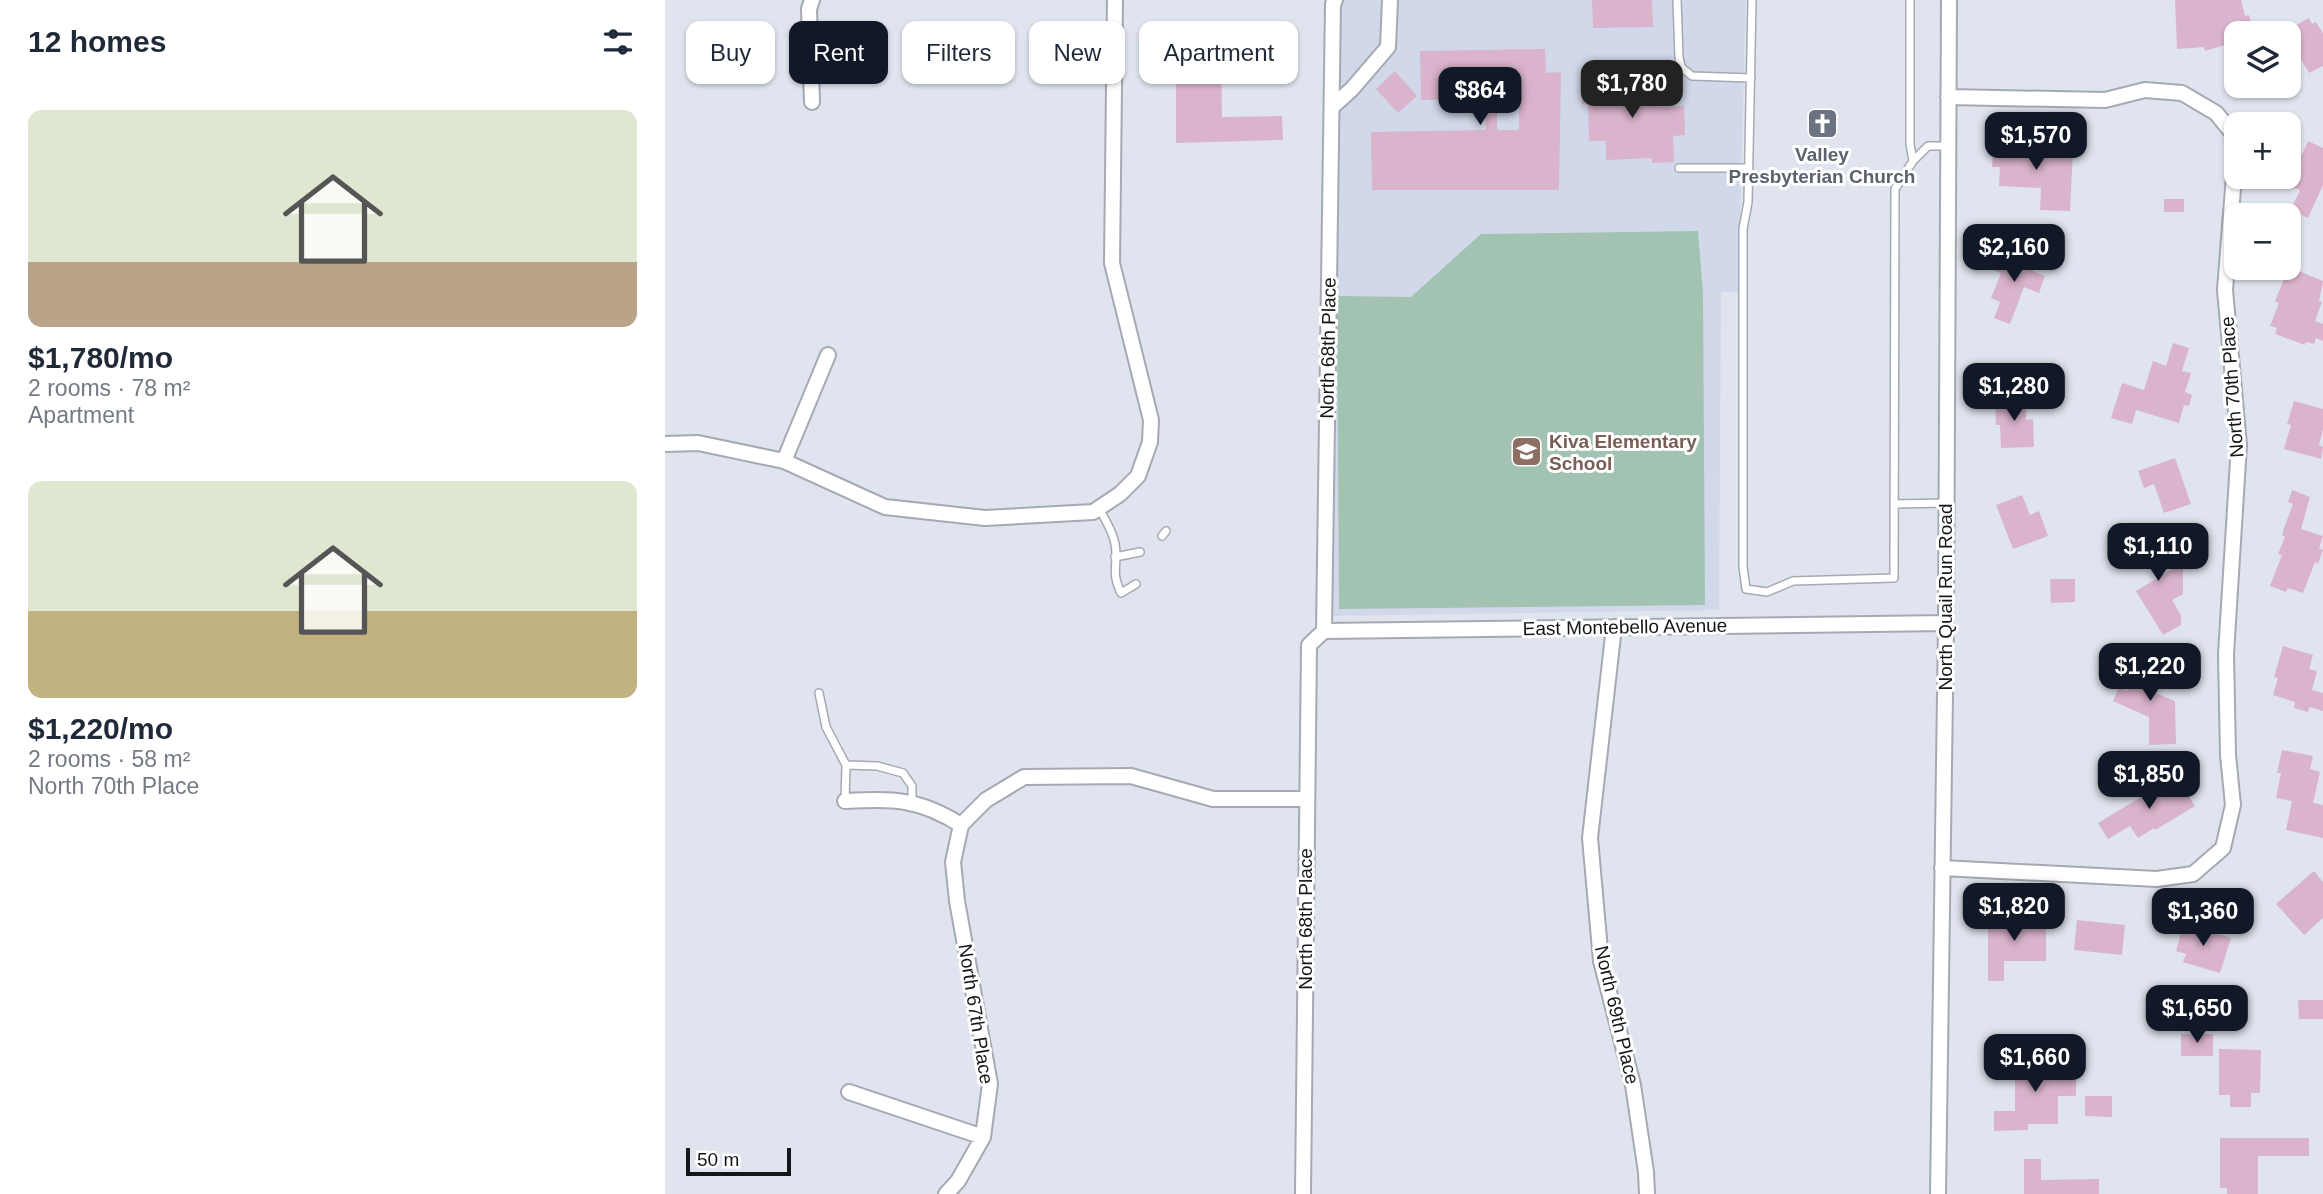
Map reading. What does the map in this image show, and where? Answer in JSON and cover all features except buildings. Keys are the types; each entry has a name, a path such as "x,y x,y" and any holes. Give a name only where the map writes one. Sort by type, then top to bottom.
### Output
{"street":[{"path":"812,0 809,9 812,102"},
{"path":"665,444 698,443 784,461 885,507 985,518 1093,512 1120,494 1138,476 1150,442 1151,420 1112,263 1115,0"},
{"name":"North 68th Place","path":"1303,1194 1309,645 1324,631 1335,0"},
{"path":"1332,107 1352,89 1388,47 1390,0"},
{"name":"North Quail Run Road","path":"1938,1194 1946,623 1949,0"},
{"name":"North 70th Place","path":"1942,868 2157,879 2193,874 2223,848 2233,805 2228,755 2225,654 2239,445 2225,290 2235,163 2234,135 2216,113 2182,93 2145,90 2105,100 1948,97"},
{"path":"784,461 828,355"},
{"name":"East Montebello Avenue","path":"1324,631 1946,623"},
{"name":"North 69th Place","path":"1614,628 1590,838 1601,961 1633,1085 1647,1194"},
{"path":"845,801 888,799 912,802 939,810 961,825 986,800 1024,777 1131,776 1213,799 1306,799"},
{"name":"North 67th Place","path":"946,1194 958,1181 983,1137 991,1084 957,901 953,862 961,825"},
{"path":"849,1092 983,1137"}],"lane":[{"path":"1677,0 1681,67 1692,76 1751,78"},
{"path":"1752,0 1748,202 1743,229 1743,567 1747,589 1767,592 1793,581 1894,578 1895,189 1913,161 1928,146 1948,146"},
{"path":"1910,0 1910,144 1913,161"},
{"path":"1679,169 1749,167"},
{"path":"1895,504 1945,503"},
{"path":"1099,508 1116,547 1115,580 1121,593 1136,584"},
{"path":"1115,557 1140,552"},
{"path":"819,693 826,727 846,765 845,801"},
{"path":"846,765 877,766 904,773 912,786 912,802"}],"shaded area":[{"name":"Kiva Elementary School","path":"1336,0 1746,0 1738,292 1721,292 1719,610 1330,616"}],"green space":[{"path":"1698,231 1703,294 1705,605 1339,609 1337,296 1411,297 1481,234"}],"place":[{"name":"Valley Presbyterian Church","path":"1822,123"},
{"name":"Kiva Elementary School","path":"1526,452"}]}
